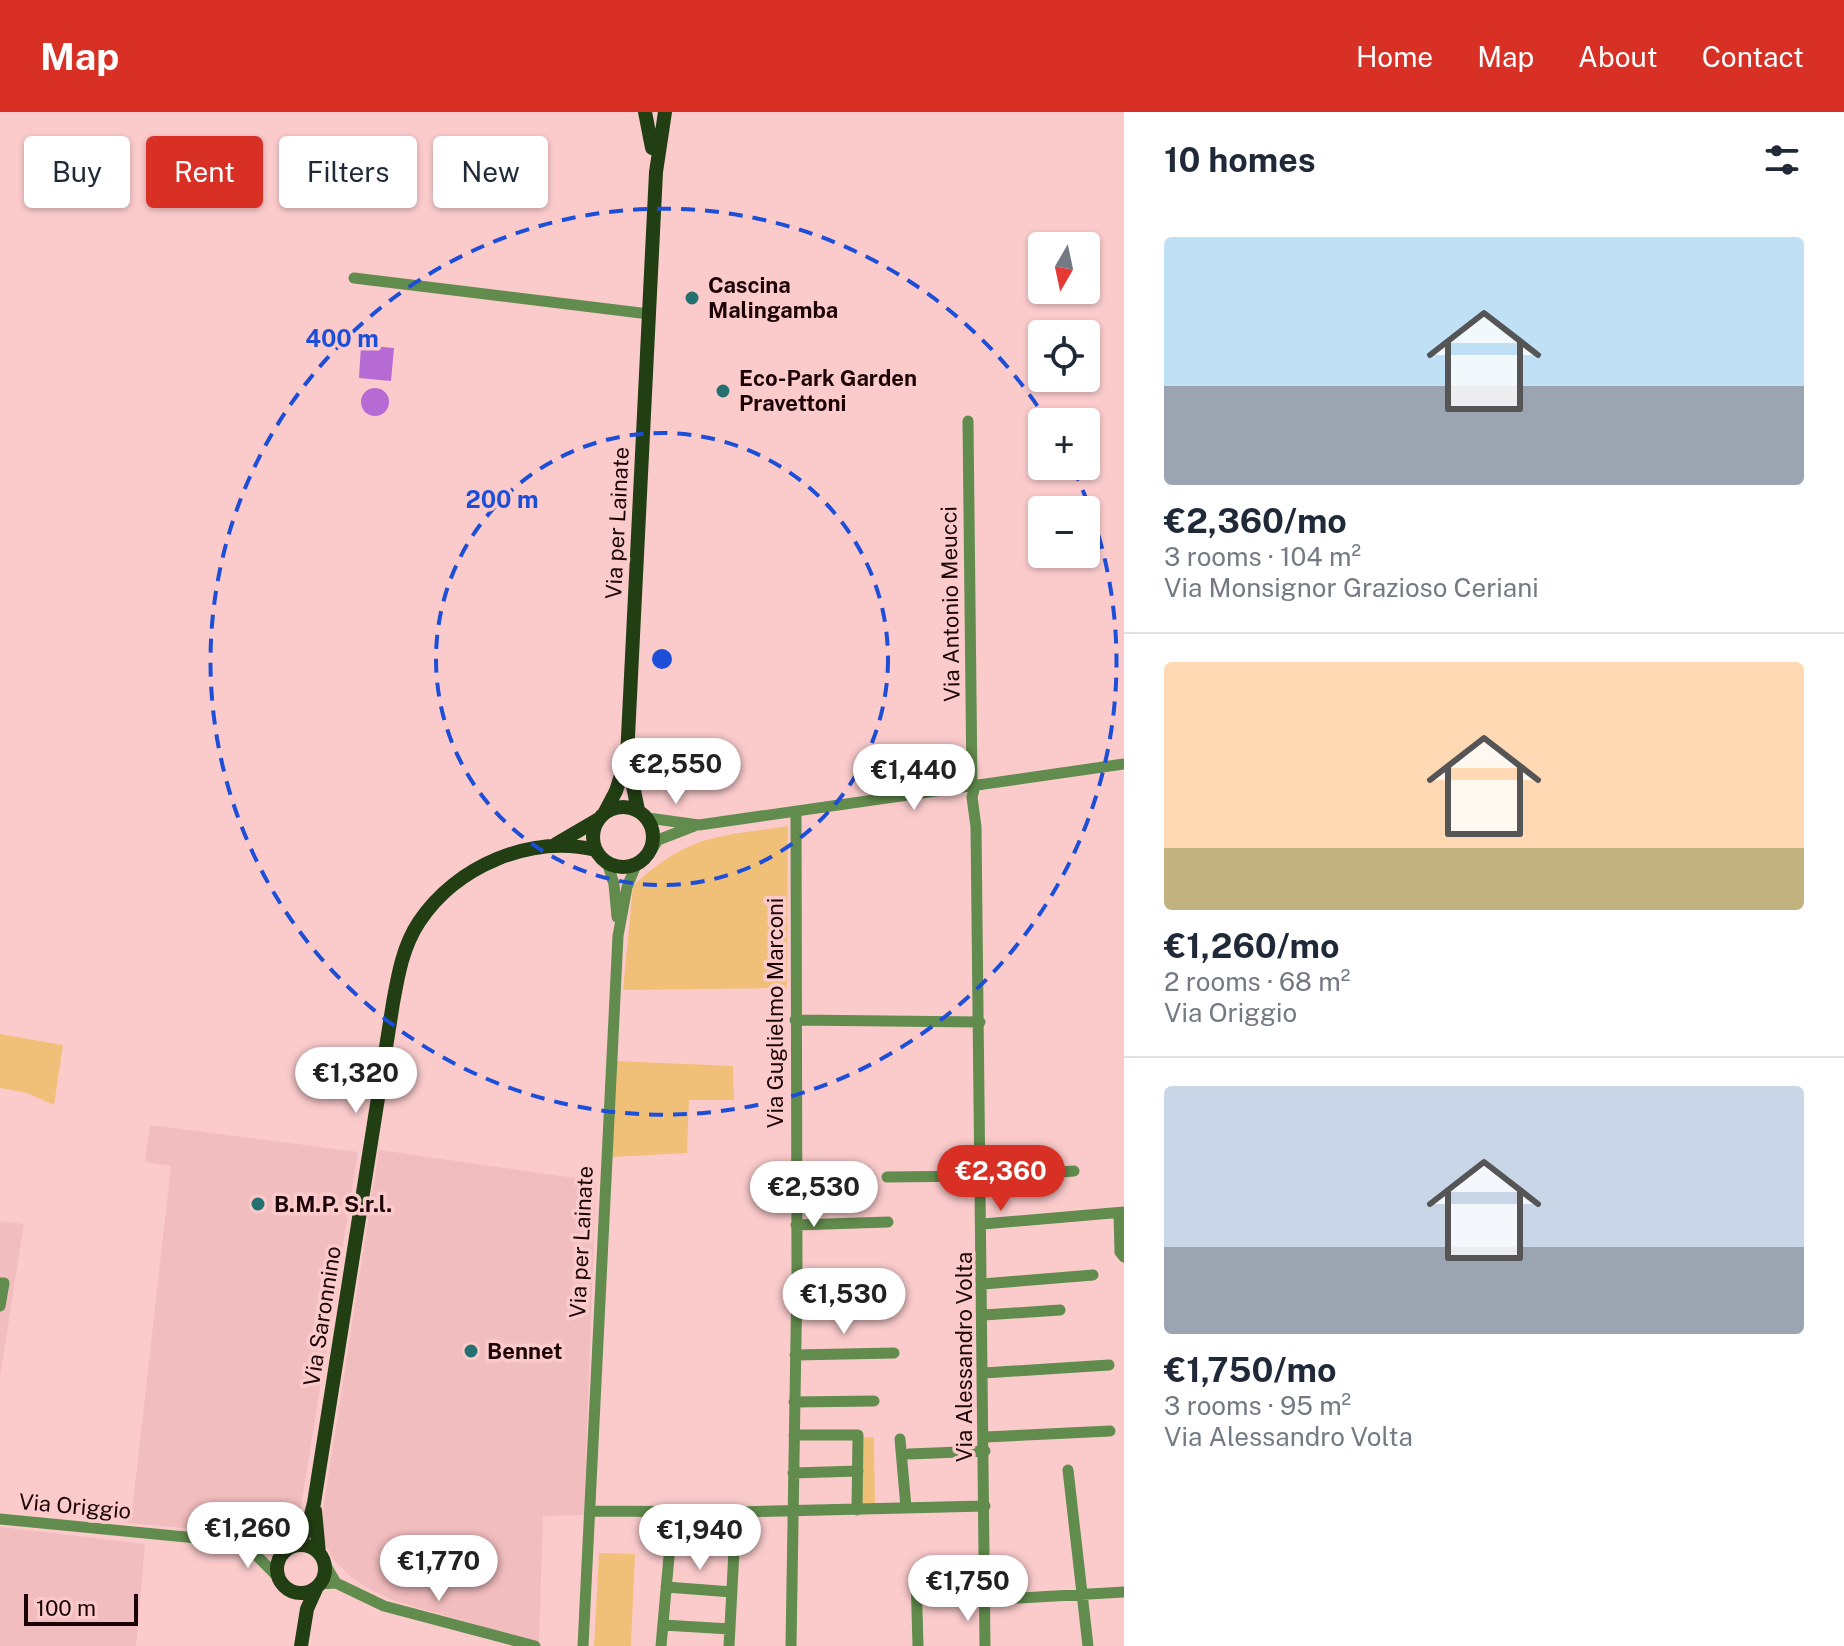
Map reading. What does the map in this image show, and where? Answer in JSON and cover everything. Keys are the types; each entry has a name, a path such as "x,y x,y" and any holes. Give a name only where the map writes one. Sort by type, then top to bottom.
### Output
{"main road":[{"path":"645,112 656,172"},
{"path":"656,172 665,112"},
{"name":"Via per Lainate","path":"602,815 616,791 627,757 656,172"},
{"name":"Via per Lainate","path":"627,757 643,814"},
{"path":"621,806 643,814 654,836 649,854 636,865 626,867 607,862 596,850 593,834 602,815 621,806"},
{"name":"Via Saronnino","path":"292,1546 307,1530 314,1503 401,959 419,922 458,882 512,853 556,844 577,834 602,815"},
{"name":"Via Saronnino","path":"556,844 596,850"},
{"name":"Via Saronnino","path":"314,1503 322,1559"},
{"path":"304,1545 322,1559 318,1586 307,1609 302,1642 300,1614 290,1591 278,1577 277,1563 292,1546 304,1545"},
{"path":"290,1591 307,1593 318,1586"}],"street":[{"path":"354,278 649,314"},
{"name":"Via Antonio Meucci","path":"968,421 973,786"},
{"path":"649,854 658,840 699,825 1124,764"},
{"name":"Via Alessandro Volta","path":"973,786 979,798 976,827 983,1224 985,1646"},
{"name":"Via Guglielmo Marconi","path":"791,1646 796,1225 796,812"},
{"path":"643,814 699,825"},
{"name":"Via per Lainate","path":"583,1646 618,936 614,884 607,862"},
{"name":"Via per Lainate","path":"618,936 627,887 636,865"},
{"path":"795,1020 980,1022"},
{"path":"887,1177 982,1177 1074,1171"},
{"path":"983,1224 1121,1212 1120,1252 1124,1257"},
{"path":"796,1225 888,1222"},
{"path":"983,1284 1093,1275"},
{"path":"0,1283 4,1283 0,1306"},
{"path":"984,1315 1060,1310"},
{"path":"795,1355 894,1353"},
{"path":"984,1373 1109,1365"},
{"path":"794,1402 874,1401"},
{"path":"985,1437 1110,1431"},
{"path":"794,1435 858,1435 857,1510"},
{"path":"900,1439 906,1507"},
{"path":"909,1454 985,1451"},
{"path":"1068,1470 1088,1646"},
{"path":"793,1473 858,1471"},
{"path":"591,1511 792,1512 985,1506"},
{"path":"661,1646 673,1512"},
{"path":"729,1646 736,1512"},
{"name":"Via Origgio","path":"0,1519 292,1546"},
{"path":"241,1541 278,1577"},
{"path":"322,1559 336,1583 384,1606 535,1646"},
{"path":"918,1646 916,1575 985,1574"},
{"path":"318,1586 336,1583"},
{"path":"666,1587 732,1592"},
{"path":"985,1600 1124,1592"},
{"path":"663,1625 730,1629"}],"shaded area":[{"path":"361,345 394,348 391,381 359,378"},
{"path":"375,388 385,392 389,402 385,412 375,416 365,412 361,402 365,392"},
{"path":"788,826 787,988 623,990 633,886 671,856 688,847 722,836"},
{"path":"0,1034 63,1045 54,1105 27,1093 0,1088"},
{"path":"617,1061 733,1066 734,1100 689,1100 687,1153 612,1157"},
{"path":"150,1125 358,1152 297,1529 287,1537 127,1523 132,1512 171,1166 145,1162"},
{"path":"379,1150 596,1181 584,1515 543,1516 539,1643 395,1601 371,1590 352,1578 333,1559 324,1541 321,1526"},
{"path":"0,1221 24,1224 0,1377"},
{"path":"874,1437 875,1507 860,1507 858,1438"},
{"path":"0,1527 145,1544 136,1646 0,1646"},
{"path":"599,1553 635,1554 631,1646 594,1646"}],"place":[{"name":"Cascina Malingamba","path":"692,298"},
{"name":"Eco-Park Garden Pravettoni","path":"723,391"},
{"name":"B.M.P. S.r.l.","path":"258,1204"},
{"name":"Bennet","path":"471,1351"}]}
